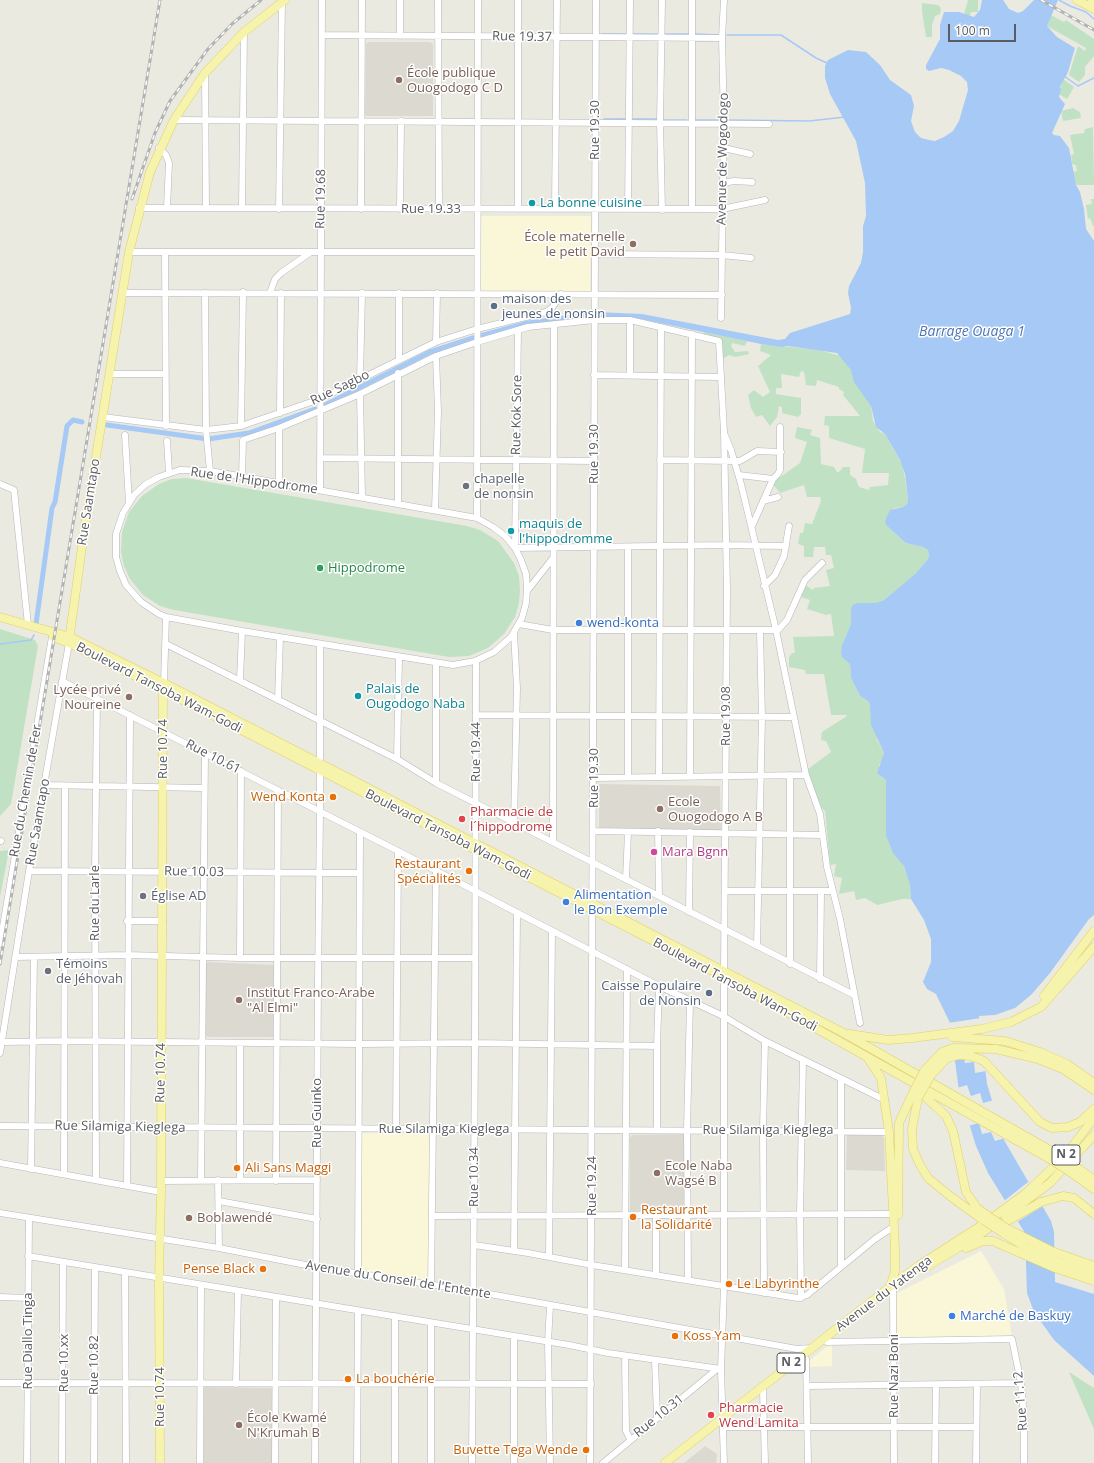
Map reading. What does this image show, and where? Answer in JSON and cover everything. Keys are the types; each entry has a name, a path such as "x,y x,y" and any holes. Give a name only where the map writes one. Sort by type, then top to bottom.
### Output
{"main road":[{"path":"1077,0 1094,9"},
{"name":"Rue Saamtapo","path":"70,640 85,525 129,252 150,172 159,148 174,120 206,73 244,32 284,1"},
{"name":"Boulevard Tansoba Wam-Godi","path":"0,617 70,640 163,686 724,974 842,1032 1002,1122 1052,1156"},
{"name":"Boulevard Tansoba Wam-Godi","path":"0,622 52,637 70,640"},
{"name":"Rue 10.74","path":"160,1463 159,1278 163,956 163,686"},
{"path":"1024,1017 1042,1000 1094,931"},
{"path":"842,1032 888,1040 951,1035 1010,1022 1024,1017 1041,1007 1094,946"},
{"name":"Boulevard Tansoba Wam-Godi","path":"724,974 899,1074"},
{"path":"951,1035 1005,1041 1040,1052 1067,1064 1094,1082"},
{"path":"892,1288 898,1214 900,1122 927,1073 953,1052 983,1048 1013,1052 1038,1059 1063,1069 1094,1090"},
{"path":"953,1052 984,1061 1040,1122 1052,1128 1068,1126 1080,1122 1094,1110"},
{"path":"866,1056 877,1069 881,1078 885,1100 889,1132 895,1248"},
{"path":"899,1074 1004,1132 1052,1156 1076,1172 1094,1189"},
{"path":"899,1074 938,1107 946,1116 953,1131 966,1192 985,1218"},
{"path":"915,1097 912,1129 913,1149 928,1178 950,1196 1006,1231 1024,1246 1055,1264 1094,1281"},
{"name":"Avenue du Yatenga","path":"1035,1191 1065,1156 1094,1118"},
{"name":"Avenue du Yatenga","path":"673,1463 800,1355 892,1288 976,1237 1011,1212 1067,1166 1094,1135"},
{"path":"1076,1172 1094,1180"},
{"path":"1011,1212 1062,1196 1074,1198 1094,1214"},
{"name":"Avenue du Yatenga","path":"665,1463 763,1391 800,1355 827,1342 918,1266 1011,1212"},
{"path":"1006,1231 1024,1237 1054,1252 1094,1266"},
{"path":"947,1255 983,1241 993,1242 1026,1256 1094,1274"}],"street":[{"name":"Rue 19.68","path":"320,490 322,0"},
{"path":"361,209 362,0"},
{"path":"400,0 400,36"},
{"path":"438,0 439,209"},
{"path":"477,518 478,0"},
{"path":"518,0 518,209"},
{"path":"555,208 557,0"},
{"name":"Rue 19.30","path":"592,906 594,862 594,209 596,0"},
{"path":"628,209 630,0"},
{"path":"662,0 660,123 662,210"},
{"path":"692,0 692,209"},
{"name":"Avenue de Wogodogo","path":"721,318 724,148 722,38 724,0"},
{"path":"279,208 284,1"},
{"path":"242,208 244,32"},
{"name":"Rue 19.37","path":"322,35 722,38"},
{"path":"206,73 206,208"},
{"path":"174,120 205,119 322,122 478,121 769,124"},
{"path":"400,209 401,121"},
{"path":"159,148 166,155 169,163 167,208"},
{"path":"724,148 750,154"},
{"path":"723,183 734,181 752,182"},
{"name":"Rue 19.33","path":"140,208 555,208 662,210 722,209 765,200"},
{"path":"129,252 477,252"},
{"path":"165,252 164,292 166,426"},
{"path":"270,292 275,280 281,273 311,252"},
{"path":"594,254 722,255 751,258"},
{"path":"241,426 243,292"},
{"path":"280,413 281,292"},
{"path":"360,379 362,292"},
{"path":"122,293 362,292 722,295"},
{"path":"205,293 206,430 210,471"},
{"path":"399,293 399,359"},
{"path":"436,342 437,293"},
{"name":"Rue Sagbo","path":"103,417 206,430 241,426 320,399 436,342 477,329 546,312 552,308 561,294"},
{"path":"242,477 243,441 320,412 360,394 398,373 436,356 518,330 554,324 594,320 630,320 692,334 719,342 724,432 724,461"},
{"path":"630,320 630,375"},
{"path":"553,841 554,324"},
{"path":"659,776 661,327"},
{"name":"Rue Kok Sore","path":"515,548 518,330"},
{"path":"690,776 692,334"},
{"path":"435,510 438,411 436,356"},
{"path":"398,373 398,504"},
{"path":"110,374 165,374"},
{"path":"594,375 721,377"},
{"path":"360,394 362,498"},
{"path":"752,526 773,479 780,472 780,427"},
{"path":"279,428 279,483"},
{"path":"724,432 735,461 752,526 764,586 776,630 792,717 806,775 820,814 822,835 832,891 840,919 860,1022"},
{"path":"125,435 129,503"},
{"path":"167,441 169,472"},
{"path":"660,460 740,461 757,451 781,452"},
{"path":"320,458 594,461"},
{"name":"Rue 19.08","path":"724,461 727,717 725,833 726,932 723,1016 724,1286 722,1335 718,1370 724,1463"},
{"name":"Rue de l'Hippodrome","path":"180,470 210,471 477,518 499,531 515,548 524,567 527,591 524,611 519,624 514,633 494,652 476,661 453,665 166,618 141,602 126,585 116,557 116,534 120,520 129,503 146,484 169,472 180,470"},
{"path":"739,475 773,479"},
{"path":"0,484 14,490 28,625"},
{"path":"763,500 778,497"},
{"path":"764,586 778,569 784,556 789,526"},
{"path":"515,548 690,547 726,545 786,546"},
{"path":"628,547 628,777"},
{"path":"527,591 553,558"},
{"path":"519,624 553,630 594,631 760,632 776,630 780,629 787,620 805,580 822,563"},
{"path":"163,686 166,618"},
{"path":"240,680 242,631"},
{"path":"757,946 762,717 760,632"},
{"path":"514,633 516,659 514,822"},
{"name":"Rue du Chemin de Fer","path":"0,944 52,637"},
{"path":"278,700 280,637"},
{"name":"Rue Saamtapo","path":"0,1053 29,871 70,640"},
{"path":"166,644 240,680 321,723 397,759 436,783 594,862 726,932 854,995"},
{"name":"Rue Guinko","path":"315,1463 320,812 319,766 321,723 320,644"},
{"path":"397,759 399,657"},
{"name":"Rue 19.44","path":"476,661 476,846"},
{"path":"436,663 436,783"},
{"name":"Rue 10.61","path":"62,681 398,851 517,914 690,1002 723,1016 765,1042 885,1100"},
{"name":"Rue du Larle","path":"96,1180 95,872 97,698"},
{"path":"127,1184 127,956 130,715"},
{"path":"476,715 554,717 792,717"},
{"path":"201,1180 205,753"},
{"path":"240,958 241,771"},
{"path":"790,775 790,964"},
{"path":"594,778 806,775"},
{"path":"44,785 204,788"},
{"path":"64,1174 63,1041 65,957 65,786"},
{"path":"276,1181 278,790"},
{"path":"594,831 822,835"},
{"path":"626,879 628,832"},
{"path":"658,832 659,896"},
{"path":"689,912 690,832"},
{"path":"358,1274 360,833"},
{"name":"Rue 10.34","path":"472,1463 476,846"},
{"path":"396,1129 398,851"},
{"name":"Rue 10.03","path":"29,871 359,873"},
{"path":"431,1286 436,871"},
{"path":"726,891 832,891"},
{"path":"820,979 821,891"},
{"name":"Rue 19.24","path":"590,1463 592,1313 592,906"},
{"path":"514,1251 517,914"},
{"path":"128,921 163,921"},
{"path":"550,1256 552,931"},
{"path":"15,957 163,956 202,958 318,959 475,958"},
{"path":"31,1168 34,957"},
{"path":"625,1270 627,969"},
{"path":"657,1129 659,986"},
{"path":"688,1280 687,1130 690,1002"},
{"path":"2,1042 63,1041 95,1043 162,1042 277,1044 515,1043 627,1044 657,1046"},
{"path":"764,1293 765,1042"},
{"path":"240,1043 240,1180"},
{"path":"801,1298 800,1214 803,1060"},
{"path":"841,1080 841,1266"},
{"name":"Rue Silamiga Kieglega","path":"0,1126 358,1129 515,1128 889,1132"},
{"path":"0,1163 127,1184 161,1192"},
{"path":"218,1180 219,1248"},
{"path":"161,1181 317,1180"},
{"path":"219,1201 317,1219"},
{"name":"Avenue du Conseil de l'Entente","path":"0,1213 160,1238 316,1267 473,1292 722,1335 800,1355"},
{"path":"432,1216 893,1214"},
{"path":"656,1215 656,1275"},
{"name":"Rue Diallo Tinga","path":"27,1463 28,1218"},
{"path":"474,1245 550,1256 592,1265 801,1298 807,1295 875,1239 893,1227"},
{"path":"28,1256 63,1263 276,1296 655,1361 718,1370"},
{"name":"Rue 10.xx","path":"62,1463 64,1383 63,1263"},
{"name":"Rue 10.82","path":"94,1267 94,1463"},
{"path":"125,1272 126,1463"},
{"path":"200,1463 201,1285"},
{"name":"Rue Nazi Boni","path":"892,1288 894,1341 894,1463"},
{"path":"236,1384 238,1291"},
{"path":"275,1463 276,1296"},
{"path":"0,1297 28,1298"},
{"path":"550,1306 548,1342 550,1463"},
{"path":"357,1463 358,1310"},
{"path":"395,1316 395,1463"},
{"path":"431,1323 432,1463"},
{"path":"514,1337 514,1463"},
{"name":"Rue 11.12","path":"894,1341 1012,1339 1021,1383 1024,1418 1024,1463"},
{"path":"827,1342 894,1341"},
{"path":"800,1355 808,1386 808,1463"},
{"path":"625,1356 626,1431 630,1440"},
{"path":"655,1361 657,1417"},
{"name":"Rue 10.31","path":"603,1463 657,1417 718,1370"},
{"path":"0,1383 358,1385 432,1383 513,1385 590,1384"},
{"path":"808,1386 976,1385 1021,1383"},
{"path":"935,1463 936,1385"},
{"path":"976,1385 976,1463"},
{"path":"763,1391 766,1427 765,1463"},
{"path":"722,1422 766,1427 976,1428"}],"shaded area":[{"name":"École publique Ouogodogo C D","path":"369,42 430,42 433,44 433,116 365,115 366,44"},
{"path":"479,216 591,216 590,293 478,293"},
{"name":"Ecole Ouogodogo A B","path":"599,784 720,786 721,832 599,833"},
{"name":"Institut Franco-Arabe \"Al Elmi\"","path":"208,962 274,965 273,1037 208,1037 204,1034 205,965"},
{"path":"361,1133 431,1134 430,1286 361,1274"},
{"name":"Ecole Naba Wagsé B","path":"685,1134 685,1208 682,1210 630,1211 630,1138 632,1135"},
{"path":"847,1134 880,1134 884,1138 885,1171 846,1170"},
{"name":"Marché de Baskuy","path":"981,1251 1004,1289 1012,1337 895,1338 895,1294"},
{"path":"832,1344 832,1366 810,1367 809,1361"},
{"name":"École Kwamé N'Krumah B","path":"204,1387 274,1388 273,1463 204,1463"},
{"path":"705,1446 717,1454 716,1463 684,1463"}],"green space":[{"path":"968,0 978,0 978,12 971,12 970,17 964,14"},
{"path":"922,3 938,5 941,8 940,14 935,16 932,25 932,37 926,37"},
{"path":"1051,15 1064,22 1066,20 1094,39 1094,56 1085,67 1085,75 1079,82 1069,75 1078,46 1085,51 1086,48 1047,26"},
{"path":"1063,79 1074,87 1067,99 1059,94"},
{"path":"1073,108 1080,112 1081,118 1063,121 1061,111"},
{"path":"1093,127 1094,185 1076,185 1073,172 1077,171 1076,165 1072,164 1071,155 1074,154 1070,135 1084,133 1085,129"},
{"path":"1091,199 1094,199 1094,226 1090,218 1088,219 1086,205 1092,204"},
{"path":"704,332 747,341 745,346 732,343 731,346 735,352 748,351 749,354 736,357 729,355 722,359 721,340 703,336"},
{"path":"761,344 818,350 841,356 851,370 871,406 873,421 880,432 885,434 903,466 908,500 907,504 903,507 894,508 886,525 906,543 923,547 928,550 928,559 915,574 884,600 876,603 861,603 851,608 851,624 842,645 850,664 851,678 860,696 868,701 870,705 877,740 884,753 883,759 879,765 881,776 886,780 886,831 890,845 904,866 910,885 911,899 902,899 877,905 865,898 856,900 854,891 839,894 842,878 834,876 836,864 830,865 825,811 818,804 808,769 831,752 826,741 821,740 822,732 847,716 831,715 824,674 806,674 805,670 789,667 789,657 792,653 795,653 793,637 834,636 831,614 826,615 807,609 810,600 798,596 804,584 813,590 814,588 830,586 826,570 834,568 831,555 826,555 825,547 814,547 813,557 804,557 804,546 798,544 800,533 803,533 805,523 812,524 821,501 820,497 807,497 804,485 780,493 772,483 800,463 807,442 795,438 797,427 812,430 810,435 820,438 821,464 834,467 837,472 839,472 843,467 850,467 850,475 856,479 859,487 869,490 870,487 888,485 889,473 862,473 865,449 829,438 829,426 824,425 825,416 860,416 843,395 844,392 839,389 839,387 817,380 816,386 806,385 804,372 801,371 799,377 781,374 782,388 776,388 776,394 801,398 801,414 798,417 782,413 782,407 779,406 777,417 770,426 762,415 756,417 751,408 748,395 754,390 763,397 770,392 758,366 771,355 760,351"},
{"name":"Hippodrome","path":"186,478 467,526 480,530 498,541 514,563 519,576 520,590 519,603 515,617 504,634 488,648 469,656 449,657 174,610 160,606 143,595 130,579 124,566 121,552 122,532 129,512 142,496 159,484 172,479"},
{"path":"0,629 35,640 38,646 11,804 0,816"},
{"path":"9,850 0,897 0,851"},
{"path":"1069,1372 1094,1388 1094,1429"}],"water":[{"name":"Barrage Ouaga 1","path":"982,0 1003,0 1009,9 1018,13 1023,11 1034,0 1058,0 1047,26 1057,37 1075,48 1068,72 1060,87 1059,97 1065,104 1052,133 1060,136 1069,148 1076,185 1080,192 1084,209 1086,229 1094,241 1094,915 1089,919 1050,973 1031,995 1015,1008 995,1015 979,1016 987,1084 1004,1140 1051,1221 1054,1232 1055,1282 1094,1294 1094,1376 1054,1340 1034,1312 1027,1293 1025,1233 988,1173 976,1146 959,1091 950,1023 936,994 927,989 923,982 931,962 931,939 924,920 911,899 910,885 904,866 893,853 886,835 886,780 877,773 884,753 871,725 870,705 868,701 860,696 851,678 850,664 842,657 841,653 842,645 851,624 851,608 853,605 857,603 876,603 884,600 915,574 928,559 928,550 923,547 906,543 886,525 885,521 890,510 903,507 907,504 908,500 905,474 900,460 885,434 876,427 871,406 854,382 851,370 837,353 761,344 640,319 597,317 597,312 642,314 778,340 785,339 790,333 850,314 851,308 848,293 849,286 861,263 863,252 863,226 866,216 865,183 856,141 830,94 825,78 825,66 828,60 848,50 866,52 880,65 890,80 911,95 914,106 911,121 915,132 921,138 935,141 953,131 959,121 968,90 967,82 961,76 941,68 929,71 926,69 926,65 940,39 940,25 944,12 959,12 974,17 980,10"}],"pier":[{"path":"981,1018 982,1040 951,1038 948,1023"},
{"path":"951,1041 982,1041 986,1071 975,1073 974,1062 965,1063 964,1057 953,1058"},
{"path":"967,1085 971,1096 980,1093 983,1103 994,1100 1005,1138 995,1141 991,1132 982,1134 979,1123 968,1126 957,1088"},
{"path":"1028,1182 1043,1206 1017,1222 1004,1201"}],"waterway":[{"path":"1059,0 1086,12 1094,19"},
{"path":"602,34 625,34"},
{"path":"633,34 657,34"},
{"path":"664,34 688,34"},
{"path":"695,34 719,35"},
{"path":"727,35 781,35 816,58 827,63"},
{"path":"1064,76 1078,86 1094,78"},
{"path":"727,120 809,121 845,117"},
{"path":"604,119 626,119"},
{"path":"633,119 657,119"},
{"path":"664,120 687,120"},
{"path":"695,120 719,120"},
{"path":"480,336 528,323 589,315"},
{"path":"323,406 430,352 473,338"},
{"path":"107,425 208,439 249,433 315,409"},
{"path":"36,624 52,508 55,502 67,426 73,420 82,422"},
{"path":"0,644 31,640 34,635"}],"railway":[{"path":"0,964 160,0"},
{"path":"132,199 155,133 170,101 208,49 232,24 261,0"},
{"path":"1041,0 1094,30"}],"place":[{"name":"École publique Ouogodogo C D","path":"399,80"},
{"name":"La bonne cuisine","path":"532,203"},
{"name":"École maternelle le petit David","path":"633,244"},
{"name":"maison des jeunes de nonsin","path":"494,306"},
{"name":"chapelle de nonsin","path":"466,486"},
{"name":"maquis de l'hippodromme","path":"511,531"},
{"name":"Hippodrome","path":"320,568"},
{"name":"wend-konta","path":"579,623"},
{"name":"Palais de Ougodogo Naba","path":"358,696"},
{"name":"Lycée privé Noureine","path":"129,697"},
{"name":"Wend Konta","path":"333,797"},
{"name":"Ecole Ouogodogo A B","path":"660,809"},
{"name":"Pharmacie de l´hippodrome","path":"462,819"},
{"name":"Mara Bgnn","path":"654,852"},
{"name":"Restaurant Spécialités","path":"469,871"},
{"name":"Église AD","path":"143,896"},
{"name":"Alimentation le Bon Exemple","path":"566,902"},
{"name":"Témoins de Jéhovah","path":"48,971"},
{"name":"Caisse Populaire de Nonsin","path":"709,993"},
{"name":"Institut Franco-Arabe \"Al Elmi\"","path":"239,1000"},
{"name":"Ali Sans Maggi","path":"237,1168"},
{"name":"Ecole Naba Wagsé B","path":"657,1173"},
{"name":"Restaurant la Solidarité","path":"633,1217"},
{"name":"Boblawendé","path":"189,1218"},
{"name":"Pense Black","path":"263,1269"},
{"name":"Le Labyrinthe","path":"729,1284"},
{"name":"Marché de Baskuy","path":"952,1316"},
{"name":"Koss Yam","path":"675,1336"},
{"name":"La bouchérie","path":"348,1379"},
{"name":"Pharmacie Wend Lamita","path":"711,1415"},
{"name":"École Kwamé N'Krumah B","path":"239,1425"},
{"name":"Buvette Tega Wende","path":"586,1450"}]}
